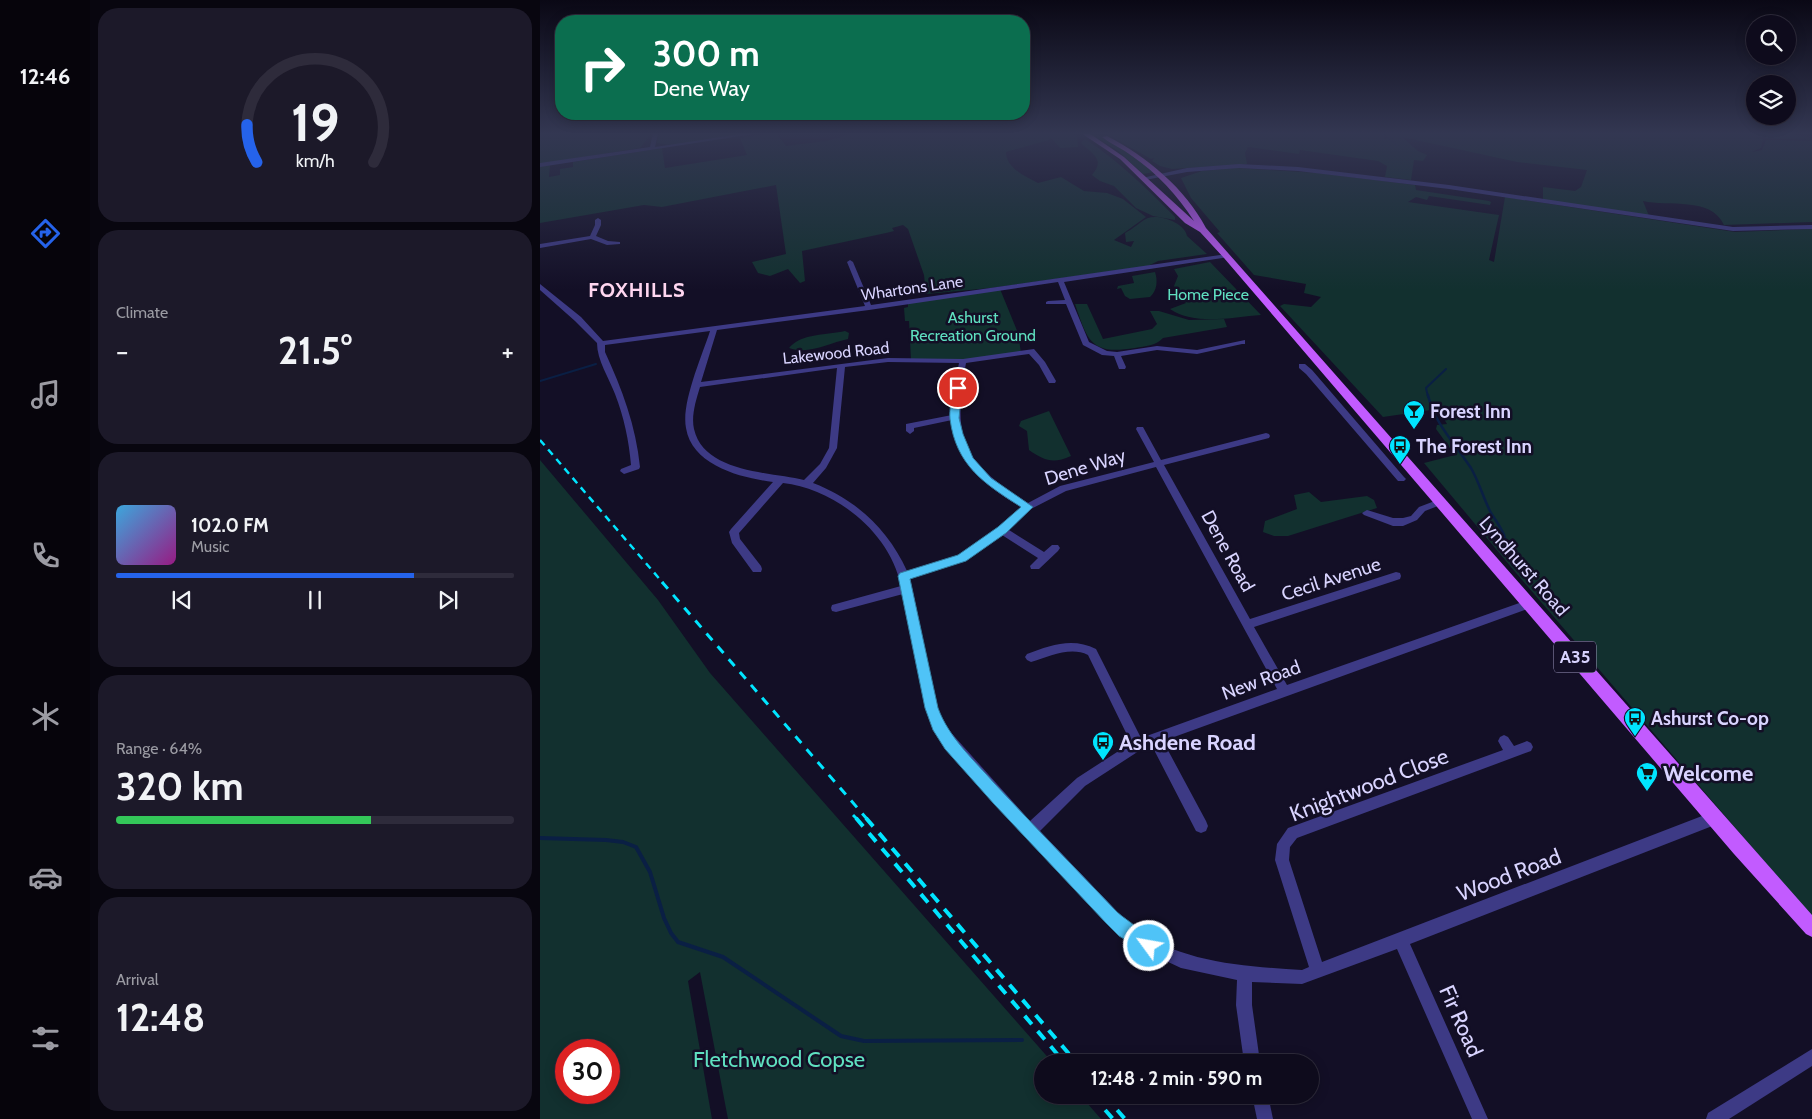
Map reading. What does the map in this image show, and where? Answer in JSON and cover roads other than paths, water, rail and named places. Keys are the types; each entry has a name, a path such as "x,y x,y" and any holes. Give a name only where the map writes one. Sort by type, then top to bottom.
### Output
{"main road":[{"name":"A35","path":"1152,185 1188,221 1203,230"},
{"name":"A35","path":"1169,185 1194,215 1203,230 1227,256"},
{"name":"Lyndhurst Road","path":"1227,256 1714,818 1812,928"}],"street":[{"path":"1435,185 1733,229 1812,227"},
{"path":"592,237 598,225 598,220"},
{"path":"540,246 592,237 610,244 618,243"},
{"name":"Whartons Lane","path":"601,343 869,308 1227,256"},
{"path":"850,262 869,308"},
{"path":"1060,280 1086,343 1100,351 1117,354 1157,348 1197,352 1242,342"},
{"path":"540,286 578,318 601,343 602,352 624,406 635,449 636,467 624,471"},
{"path":"1048,303 1069,302"},
{"path":"714,329 690,410 691,431 699,448 710,458 738,471 806,484 849,505 868,521 899,563 904,576 931,708 938,725 950,744 1030,831 1110,916 1139,940 1181,961 1245,974 1302,977 1318,971"},
{"name":"Lakewood Road","path":"697,385 888,360 963,361 1031,351 1042,364 1052,381"},
{"path":"1117,354 1122,367"},
{"path":"963,361 955,418 963,448 973,466 988,481 1028,507"},
{"path":"806,484 823,466 833,448 841,365"},
{"path":"1302,366 1348,416 1401,479"},
{"path":"1348,416 1363,412"},
{"path":"909,427 955,418"},
{"name":"Dene Road","path":"1140,429 1249,624 1284,691"},
{"name":"Dene Way","path":"904,576 962,558 1002,530 1028,507 1063,488 1266,436"},
{"path":"757,569 735,540 734,532 780,480"},
{"path":"1366,513 1393,522 1403,522 1414,518 1422,509 1440,502"},
{"path":"1002,530 1044,557"},
{"path":"1035,566 1055,548"},
{"name":"Cecil Avenue","path":"1249,624 1396,576"},
{"path":"836,608 906,589"},
{"name":"New Road","path":"1030,831 1081,782 1138,745 1529,604"},
{"path":"1031,657 1076,645 1092,652 1138,745"},
{"path":"1155,739 1201,826"},
{"path":"1504,741 1512,753"},
{"name":"Knightwood Close","path":"1318,971 1282,860 1284,844 1293,833 1527,747"},
{"name":"Wood Road","path":"1318,971 1714,818"},
{"name":"Fir Road","path":"1401,940 1480,1119"},
{"path":"1245,974 1244,1005 1251,1054"},
{"path":"1714,1119 1812,1057"},
{"path":"1262,1104 1266,1119"}],"waterway":[{"path":"540,381 596,364"},
{"path":"1428,397 1426,388 1446,369"},
{"path":"1428,395 1440,424 1474,473 1490,511 1504,536 1507,547 1506,553"},
{"path":"540,838 606,840 623,842 636,847 650,872 664,918 671,933 678,942 723,957 841,1036 864,1041 1022,1040"}],"railway":[{"path":"540,440 663,583"},
{"path":"662,582 867,819"},
{"path":"853,815 856,818"},
{"path":"856,818 1057,1054"},
{"path":"866,818 1069,1054"},
{"path":"1100,1104 1113,1119"},
{"path":"1112,1104 1125,1119"}],"place":[{"name":"Forest Inn","path":"1414,430"},
{"name":"The Forest Inn","path":"1400,465"},
{"name":"Ashurst Co-op","path":"1635,737"},
{"name":"Ashdene Road","path":"1103,761"},
{"name":"Welcome","path":"1647,792"}],"district":[{"name":"FOXHILLS","path":"637,290"}],"park label":[{"name":"Home Piece","path":"1208,294"},
{"name":"Ashurst Recreation Ground","path":"973,326"},
{"name":"Fletchwood Copse","path":"779,1059"}]}
